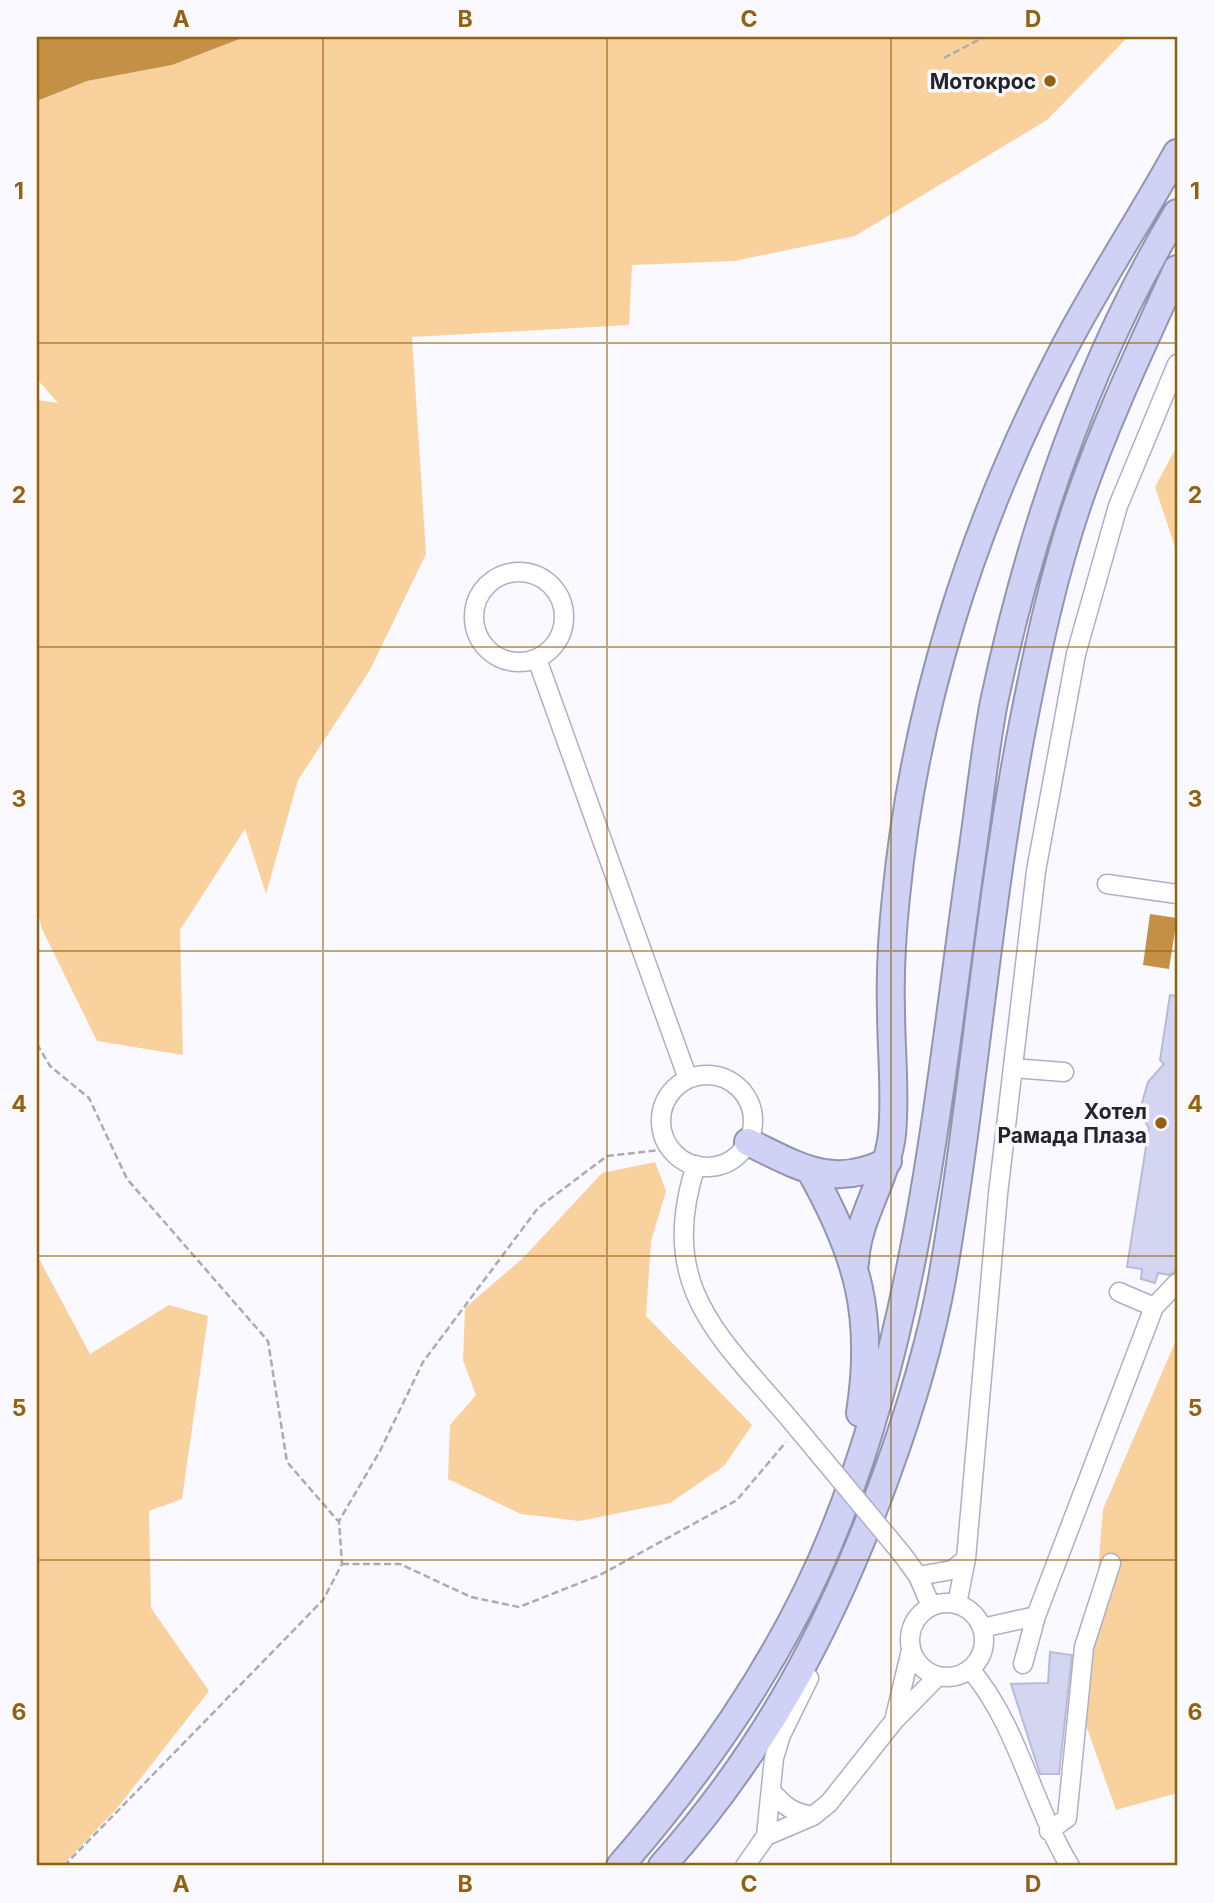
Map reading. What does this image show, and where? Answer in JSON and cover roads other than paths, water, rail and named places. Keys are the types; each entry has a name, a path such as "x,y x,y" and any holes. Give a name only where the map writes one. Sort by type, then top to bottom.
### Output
{"highway":[{"path":"855,1263 856,1242 862,1223 888,1161 892,1130 890,1007 896,897 910,800 937,665 976,545 1014,450 1059,357 1177,153"},
{"path":"620,1866 666,1813 753,1691 834,1532 869,1435 900,1318 937,1113 993,706 1024,577 1068,441 1110,339 1148,261 1177,213"},
{"path":"662,1866 693,1831 757,1746 826,1625 856,1556 902,1431 941,1283 976,1061 1001,861 1022,730 1047,615 1079,498 1132,366 1177,269"},
{"path":"748,1142 811,1172 833,1175 856,1173 888,1161"},
{"path":"753,1691 766,1654 819,1546 856,1438 864,1388 864,1309 855,1263 844,1232 811,1172"}],"street":[{"path":"957,1604 966,1559 998,1194 1036,871 1076,654 1118,506 1177,364"},
{"path":"514,571 542,577 561,599 564,612 558,640 537,659 522,663 506,661 492,653 481,642 474,620 478,596 488,584 501,575 514,571"},
{"path":"537,659 688,1079"},
{"path":"1107,884 1177,894"},
{"path":"1014,1068 1064,1072"},
{"path":"716,1075 740,1089 752,1114 748,1142 726,1163 711,1167 682,1159 670,1149 661,1123 662,1109 668,1096 688,1079 716,1075"},
{"path":"696,1165 685,1199 681,1244 687,1276 701,1310 902,1554 918,1576 930,1606"},
{"path":"1023,1664 1036,1616 1154,1307 1177,1283"},
{"path":"1119,1292 1154,1307"},
{"path":"745,1866 766,1836 774,1758 781,1735 844,1611 856,1556"},
{"path":"918,1576 951,1570 966,1559"},
{"path":"1049,1831 1067,1818 1084,1647 1111,1563"},
{"path":"894,1721 911,1650 913,1624 930,1606 957,1604 973,1613 982,1628 982,1650 970,1669 949,1677 938,1676 926,1670 911,1650"},
{"path":"982,1628 1036,1616"},
{"path":"970,1669 980,1681 1023,1762 1049,1831 1070,1866"},
{"path":"766,1836 813,1816 829,1803 894,1721 938,1676"},
{"path":"771,1791 785,1806 797,1813 813,1816"}],"place":[{"name":"Мотокрос","path":"1050,81"},
{"name":"Хотел Рамада Плаза","path":"1161,1123"}]}
